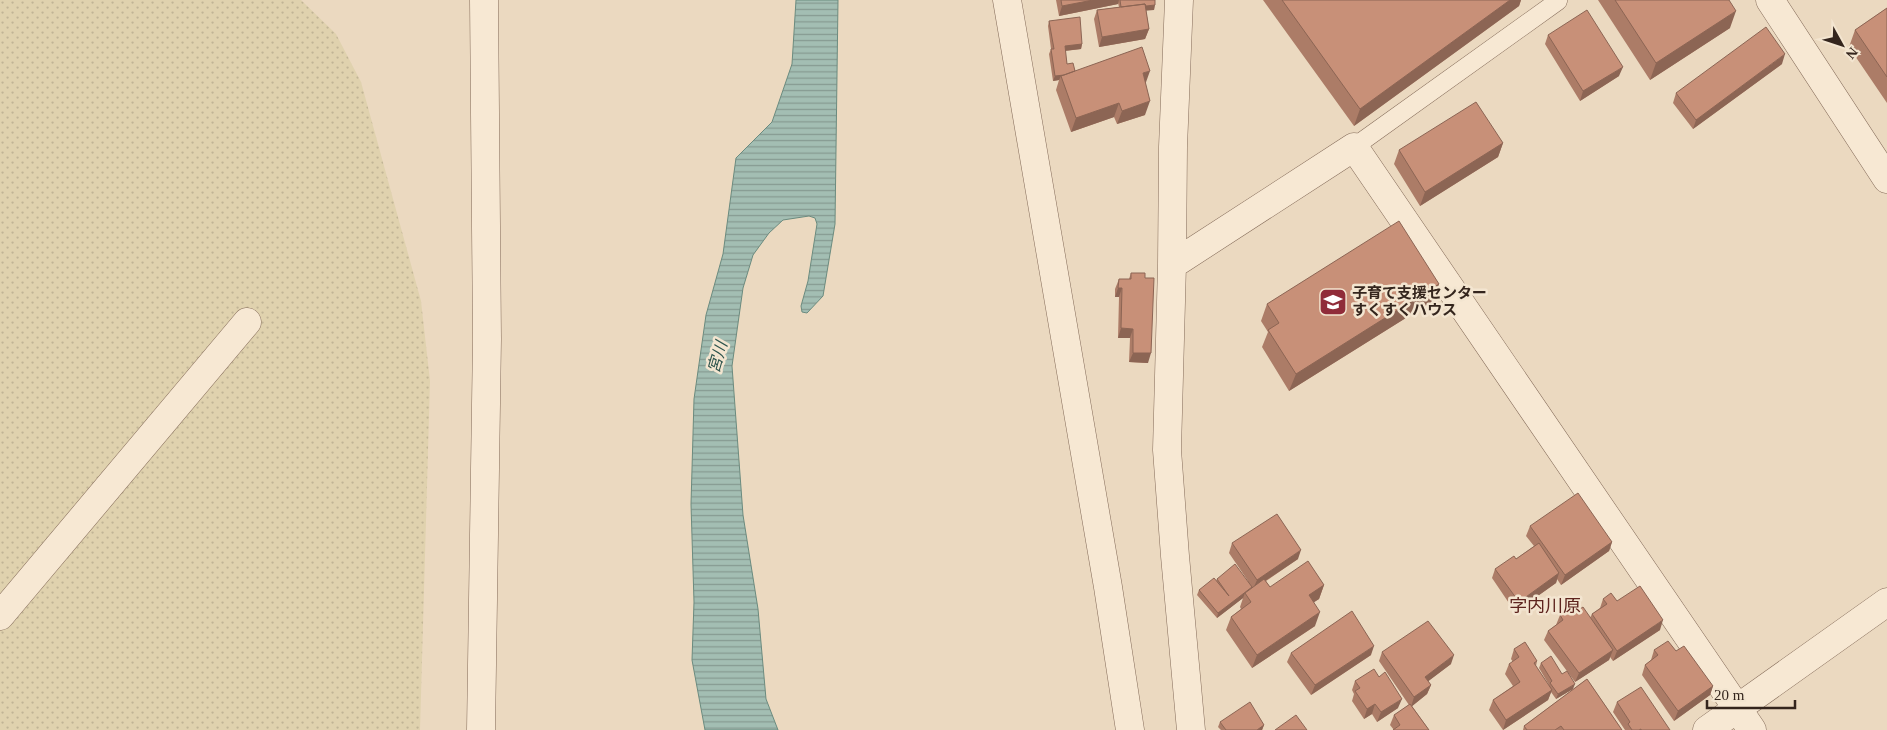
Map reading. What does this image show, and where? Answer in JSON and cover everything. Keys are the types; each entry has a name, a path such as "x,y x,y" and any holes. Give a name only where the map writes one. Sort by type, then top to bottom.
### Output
{"street":[{"path":"481,730 487,339 484,0"},
{"path":"1007,0 1106,577 1130,730"},
{"path":"1179,0 1173,147 1167,450 1191,730"},
{"path":"1770,0 1887,179"},
{"path":"1172,265 1354,146 1752,730"},
{"path":"0,616 247,322"},
{"path":"1707,730 1887,602"}],"lane":[{"path":"1354,146 1557,0"}],"shaded area":[{"path":"0,0 301,0 336,34 361,82 421,301 430,381 420,730 0,730"}],"water":[{"name":"宮川","path":"796,0 838,0 835,224 823,296 807,313 802,312 801,306 808,281 817,224 815,218 809,216 783,220 769,233 753,255 743,288 732,366 743,515 758,609 766,699 778,730 705,730 692,660 694,602 691,504 694,399 706,315 723,254 736,158 772,122 792,64"}],"building":[{"path":"1061,0 1093,0 1062,6"},
{"path":"1120,0 1155,0 1155,5 1146,6 1145,4 1121,7"},
{"path":"1282,0 1510,0 1360,109"},
{"path":"1615,0 1729,0 1736,11 1656,63"},
{"path":"1145,4 1149,29 1102,37 1097,10"},
{"path":"1887,8 1887,77 1855,30"},
{"path":"1587,10 1623,67 1583,91 1548,35"},
{"path":"1080,17 1082,44 1065,46 1067,64 1073,63 1075,71 1055,76 1051,49 1054,49 1049,21"},
{"path":"1766,27 1785,54 1696,120 1676,93"},
{"path":"1142,47 1150,71 1143,73 1150,101 1122,111 1119,103 1076,118 1061,76"},
{"path":"1476,102 1503,143 1425,192 1399,150"},
{"path":"1399,221 1439,284 1296,374 1268,330 1279,323 1267,304"},
{"path":"1131,273 1145,273 1145,278 1154,278 1151,353 1133,353 1133,329 1121,328 1122,288 1118,288 1119,279 1131,279"},
{"path":"1578,493 1612,542 1565,575 1530,526"},
{"path":"1277,514 1301,550 1257,580 1232,543"},
{"path":"1539,543 1559,573 1519,602 1495,569 1514,556 1516,559"},
{"path":"1308,561 1324,585 1309,595 1320,612 1257,655 1231,617 1251,602 1245,593 1264,579 1270,587"},
{"path":"1235,564 1252,587 1218,613 1199,590 1214,578 1229,596 1217,579"},
{"path":"1640,586 1663,620 1617,651 1592,614 1607,604 1603,599 1611,593 1617,601"},
{"path":"1574,606 1577,611 1583,607 1613,650 1579,673 1548,631 1563,620 1560,615"},
{"path":"1352,611 1374,646 1315,685 1291,653"},
{"path":"1428,621 1454,655 1425,677 1431,685 1414,697 1382,652"},
{"path":"1668,641 1676,651 1684,646 1713,686 1678,711 1645,665 1658,655 1654,650"},
{"path":"1525,642 1537,661 1534,663 1552,690 1506,720 1493,700 1520,682 1509,664 1519,657 1514,649"},
{"path":"1551,656 1562,674 1567,671 1575,684 1558,694 1550,683 1552,681 1541,663"},
{"path":"1374,669 1379,677 1385,672 1402,699 1381,712 1375,704 1367,709 1355,691 1360,688 1355,681"},
{"path":"1587,679 1622,730 1564,730 1561,726 1555,730 1527,730 1524,726"},
{"path":"1641,687 1670,730 1632,730 1628,724 1630,722 1617,702"},
{"path":"1250,702 1264,725 1257,730 1226,730 1220,722"},
{"path":"1410,704 1429,730 1393,730 1400,725 1394,715"},
{"path":"1296,715 1307,730 1275,730"}],"place":[{"name":"子育て支援センター すくすくハウス","path":"1333,302"}],"district":[{"name":"字内川原","path":"1545,606"}]}
